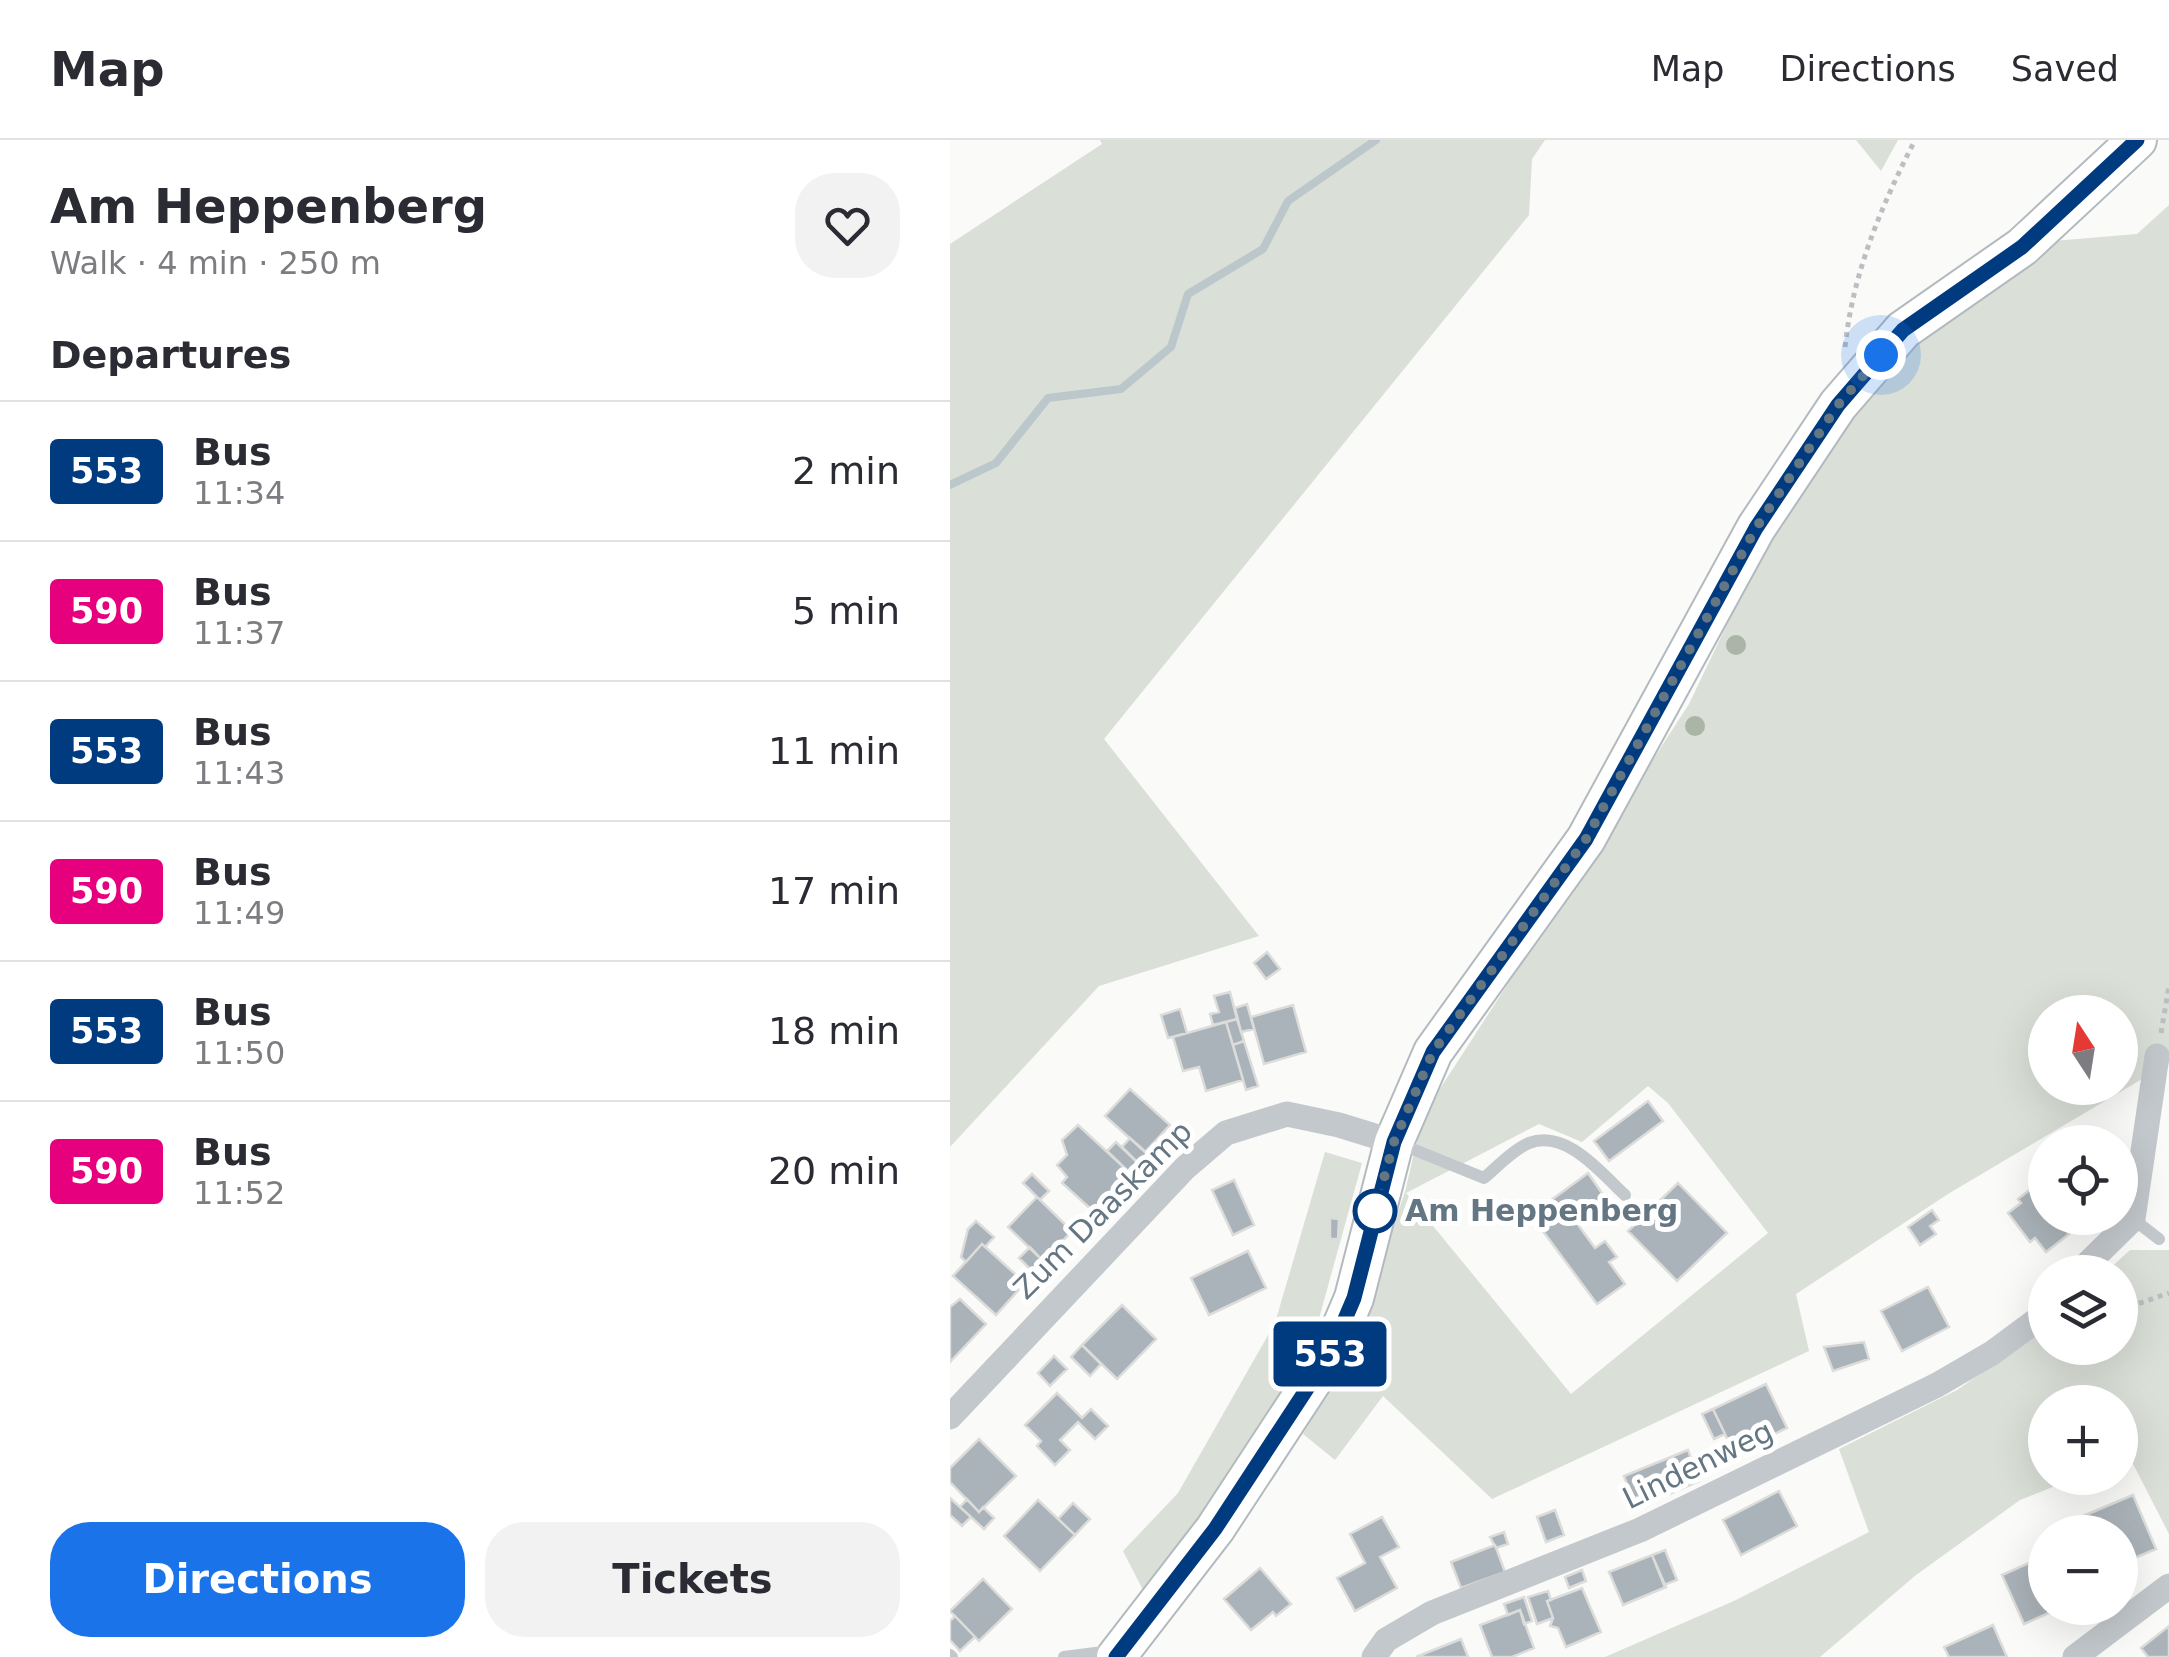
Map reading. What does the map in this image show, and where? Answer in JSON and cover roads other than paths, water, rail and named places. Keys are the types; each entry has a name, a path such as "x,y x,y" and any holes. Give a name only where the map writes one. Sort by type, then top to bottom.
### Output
{"main road":[{"path":"1120,1653 1215,1529 1331,1352 1354,1298 1394,1142 1433,1052 1586,839 1756,528 1838,405 1903,330 2022,247 2137,140"}],"street":[{"path":"2138,1185 2157,1056"},
{"name":"Zum Daaskamp","path":"950,1416 1185,1168 1226,1133 1288,1114 1394,1142"},
{"path":"2096,1255 2117,1235"},
{"name":"Lindenweg","path":"1374,1657 1386,1640 1432,1612 1640,1530 1938,1386 2028,1327"},
{"path":"2075,1657 2169,1586"}],"lane":[{"path":"1394,1142 1484,1178 1532,1142 1552,1143 1578,1151 1624,1195"},
{"path":"2138,1223 2159,1238"},
{"path":"1064,1657 1120,1653"}],"waterway":[{"path":"950,485 996,463 1048,398 1121,389 1171,347 1188,294 1263,249 1288,201 1376,140"}],"place":[{"name":"Am Heppenberg","path":"1375,1211"}]}
